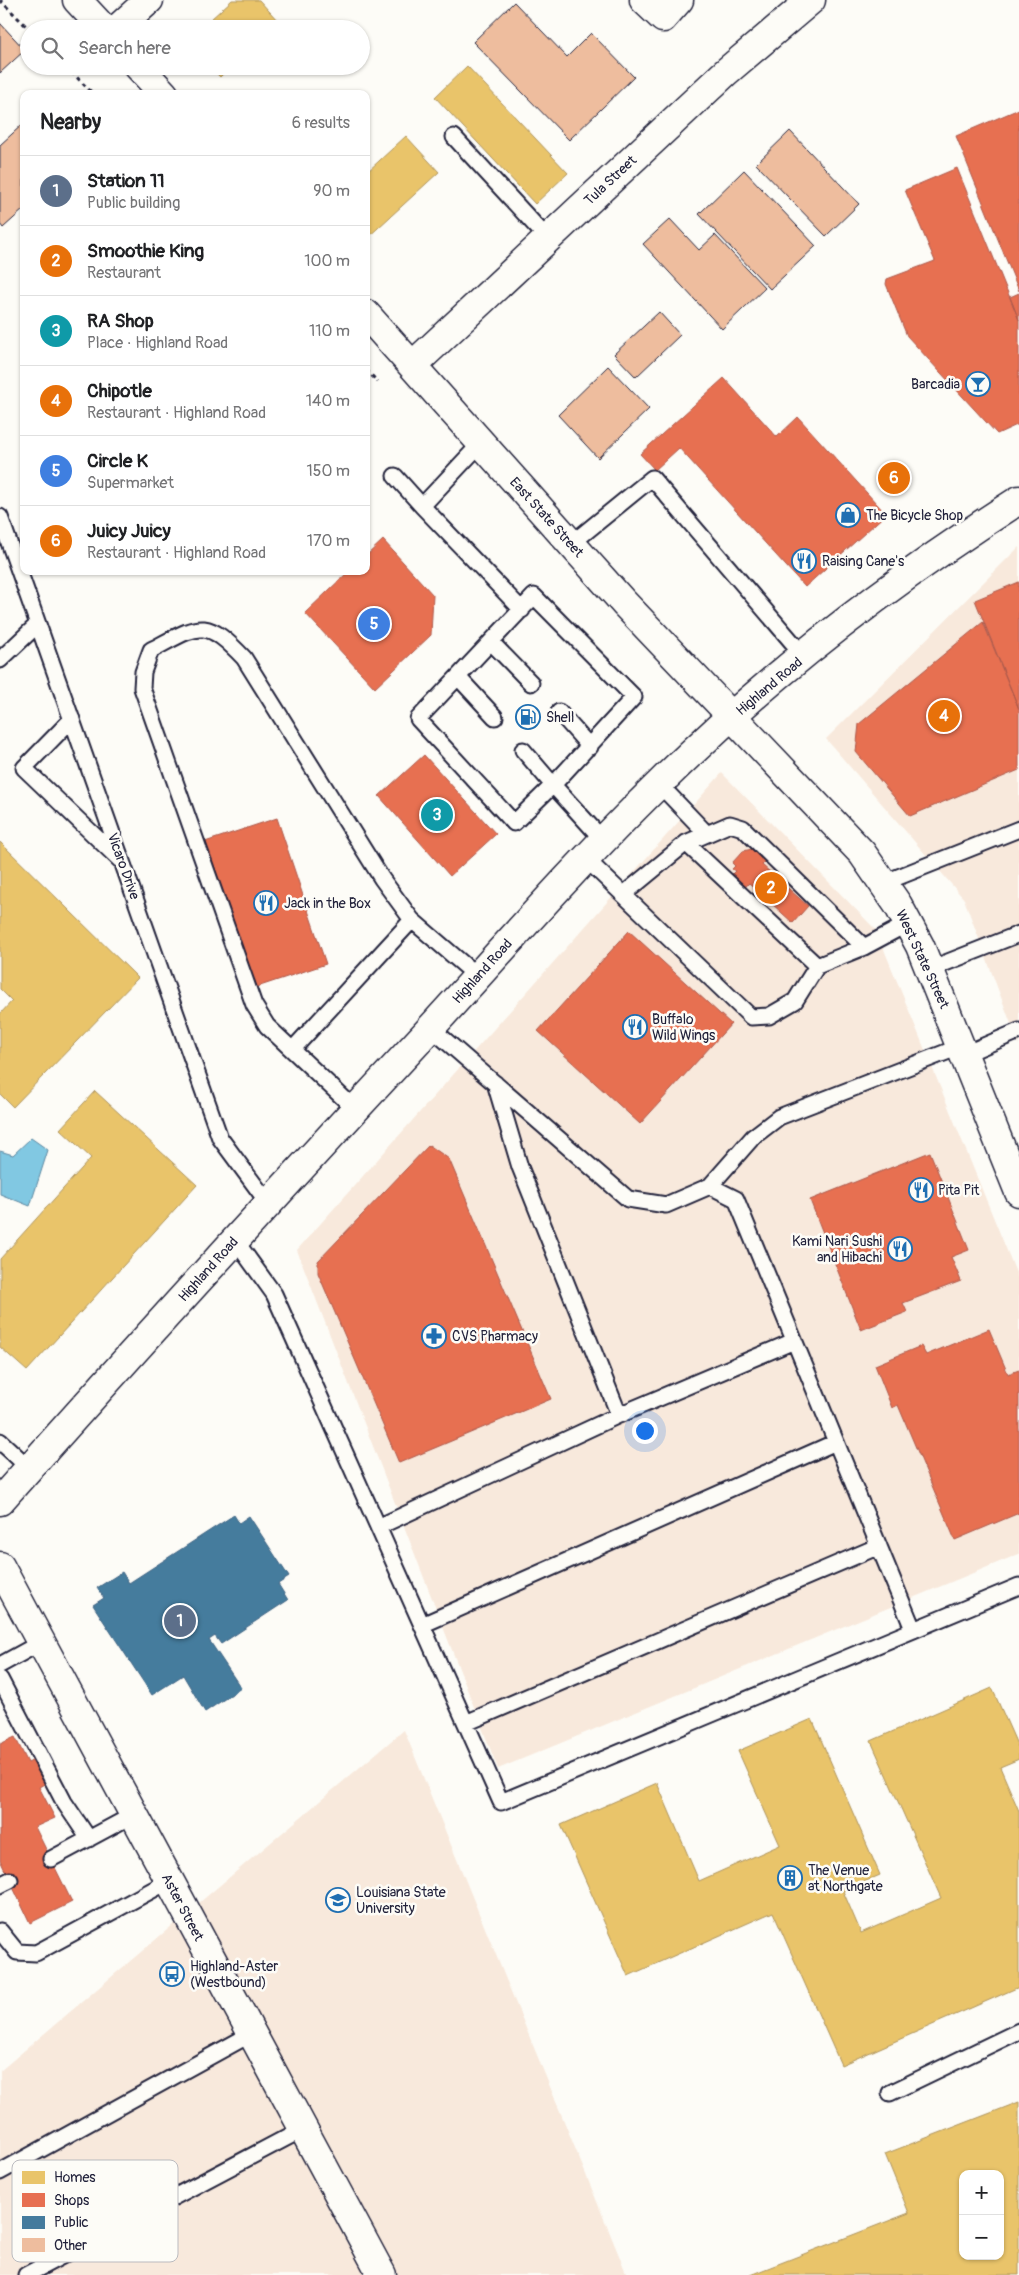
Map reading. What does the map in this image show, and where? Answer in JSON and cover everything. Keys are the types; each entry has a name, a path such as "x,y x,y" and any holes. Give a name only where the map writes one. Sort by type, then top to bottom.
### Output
{"street":[{"path":"77,0 96,20"},
{"path":"127,20 149,0"},
{"path":"644,0 663,18 679,0"},
{"name":"Tula Street","path":"413,364 726,72 811,0"},
{"path":"146,75 160,90"},
{"name":"East State Street","path":"370,318 413,364 624,603 733,716"},
{"name":"Highland Road","path":"0,1501 268,1203 594,849 659,784 733,716 888,588 1019,500"},
{"name":"West State Street","path":"733,716 862,853 909,923 964,1050 1019,1192"},
{"name":"Aster Street","path":"0,1566 382,2275"}],"lane":[{"path":"454,137 548,239"},
{"path":"422,506 481,443"},
{"path":"395,476 522,610"},
{"path":"571,544 652,478 804,656"},
{"name":"Vicaro Drive","path":"0,518 20,574"},
{"name":"Vicaro Drive","path":"20,575 220,1138 268,1203"},
{"path":"534,596 634,698 590,747 514,823 418,719 522,610 534,596"},
{"path":"0,660 38,624"},
{"path":"355,1109 267,1026 254,1005 142,688 143,672 151,650 189,630 207,628 224,637 238,651 382,879 412,920 477,976"},
{"path":"491,642 531,683"},
{"path":"458,678 495,717"},
{"path":"559,712 590,747"},
{"path":"72,719 24,768 123,863"},
{"path":"523,750 553,785 624,894 751,1018 769,1016 795,1001 817,966 864,946 909,923"},
{"path":"659,784 706,834"},
{"path":"624,894 686,843 730,824 743,828 864,946"},
{"path":"883,883 1019,829"},
{"path":"686,843 817,966"},
{"path":"292,1049 412,920"},
{"path":"930,969 1019,934"},
{"path":"431,1028 628,1199 666,1205 710,1186 752,1137 779,1117 1019,1031"},
{"path":"495,1083 520,1167 618,1415"},
{"path":"710,1186 736,1199 913,1629"},
{"path":"234,1240 274,1294 501,1802 1019,1586"},
{"path":"378,1527 618,1415 794,1341"},
{"path":"0,1441 29,1468"},
{"path":"422,1625 836,1442"},
{"path":"466,1722 879,1546"},
{"path":"0,1665 40,1643"},
{"path":"0,1679 64,1802 89,1839"},
{"path":"51,1858 133,1815"},
{"path":"0,1931 17,1952 36,1953 169,1881"},
{"path":"890,2093 1019,2031"},
{"path":"22,2160 251,2034"},
{"path":"178,2195 303,2130"},
{"path":"0,2172 12,2165"},
{"path":"26,2275 51,2262"}],"path":[{"path":"0,0 20,20"},
{"path":"75,75 89,90"}],"shaded area":[{"path":"1019,547 1019,1045 964,899 826,739"},
{"path":"722,773 876,930 1019,1280 1019,1554 498,1769 297,1250"},
{"name":"Louisiana State University","path":"404,1730 627,2275 0,2275 0,2071"}],"water":[{"path":"31,1138 48,1150 30,1206 0,1194 0,1151 13,1155"}],"building: Homes":[{"path":"232,0 259,0 277,20 210,20"},
{"path":"467,66 568,173 535,204 435,97"},
{"path":"406,136 439,172 370,235 370,169"},
{"path":"0,842 138,978 13,1107 0,1094 0,1014 12,1001 0,989"},
{"path":"95,1091 197,1185 27,1371 0,1347 0,1259 91,1158 60,1129"},
{"name":"The Venue at Northgate","path":"992,1688 1019,1749 1019,1759 1000,1767 1019,1811 1019,1987 841,2065 773,1912 628,1976 561,1825 657,1783 699,1881 780,1845 738,1751 812,1719 880,1875 843,1891 861,1933 941,1898 871,1741"},
{"path":"1019,2102 1019,2275 750,2275 909,2213 885,2154"}],"building: Shops":[{"path":"1019,109 1019,291 956,136"},
{"path":"957,168 1019,320 1019,424 997,434 907,336 886,284 887,279 935,261 905,190"},
{"path":"1019,293 1019,320 1010,297"},
{"path":"724,378 777,437 798,417 886,514 805,587 679,448 655,470 640,454"},
{"path":"383,540 433,595 431,635 375,688 305,613 345,575 370,575 370,552"},
{"path":"1019,582 1019,709 975,600"},
{"path":"983,622 1019,709 1019,770 910,816 856,752 859,724"},
{"path":"424,755 496,834 450,876 379,796"},
{"name":"Jack in the Box","path":"277,818 326,964 254,988 205,842"},
{"path":"752,849 766,861 762,865 808,906 793,923 749,883 740,893 726,880 735,871 732,869 735,866 732,863 743,851"},
{"name":"Buffalo Wild Wings","path":"629,931 731,1024 640,1124 538,1031"},
{"name":"CVS Pharmacy","path":"429,1145 449,1159 551,1399 399,1463 318,1273 318,1261"},
{"path":"930,1152 969,1250 951,1257 961,1281 903,1303 907,1312 861,1330 810,1200"},
{"path":"989,1329 1008,1374 1019,1370 1019,1513 955,1540 898,1405 892,1408 875,1365 921,1346 926,1355"},
{"path":"15,1737 28,1763 37,1758 48,1782 39,1787 55,1818 35,1827 72,1902 30,1923 0,1860 0,1744"}],"building: Public":[{"path":"234,1515 239,1523 249,1516 289,1577 278,1584 288,1600 221,1644 215,1636 209,1640 241,1688 205,1712 183,1675 152,1695 93,1605 104,1598 97,1588 122,1572 129,1583"}],"building: Other":[{"path":"514,2 567,57 591,33 634,77 569,140 473,42"},
{"path":"0,23 20,45 20,55 0,73"},
{"path":"20,127 20,213 3,228 0,224 0,145"},
{"path":"790,131 859,204 826,236 756,164"},
{"path":"744,170 816,246 770,289 699,214"},
{"path":"670,219 699,250 715,235 765,288 722,329 643,244"},
{"path":"659,312 680,335 636,377 614,354"},
{"path":"608,366 649,409 598,458 558,415"}],"place":[{"name":"Barcadia","path":"978,384"},
{"name":"Juicy Juicy","path":"894,478"},
{"name":"The Bicycle Shop","path":"848,515"},
{"name":"Raising Cane's","path":"804,561"},
{"name":"Circle K","path":"374,624"},
{"name":"Chipotle","path":"944,716"},
{"name":"Shell","path":"528,717"},
{"name":"RA Shop","path":"437,815"},
{"name":"Smoothie King","path":"771,888"},
{"name":"Jack in the Box","path":"266,903"},
{"name":"Buffalo Wild Wings","path":"635,1027"},
{"name":"Pita Pit","path":"921,1190"},
{"name":"Kami Nari Sushi and Hibachi","path":"900,1249"},
{"name":"CVS Pharmacy","path":"434,1336"},
{"name":"Station 11","path":"180,1621"},
{"name":"The Venue at Northgate","path":"790,1878"},
{"name":"Louisiana State University","path":"338,1900"},
{"name":"Highland-Aster (Westbound)","path":"172,1974"}]}
